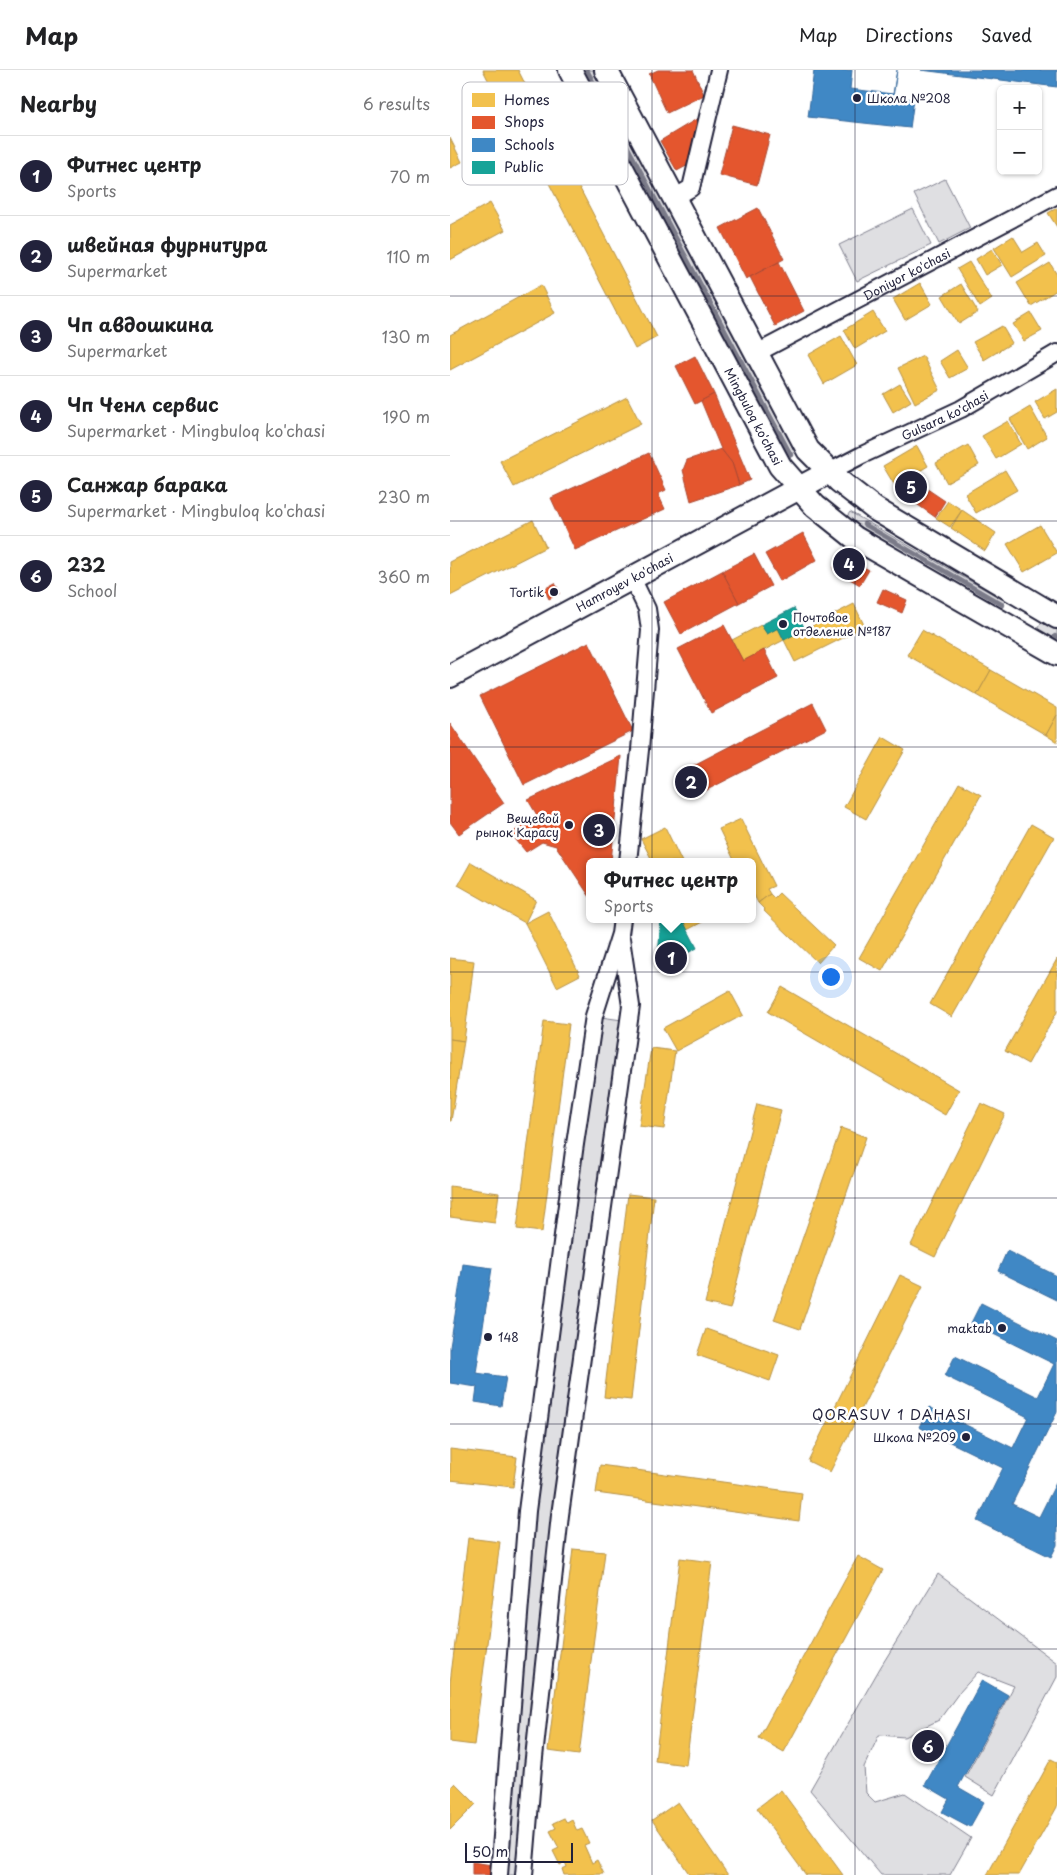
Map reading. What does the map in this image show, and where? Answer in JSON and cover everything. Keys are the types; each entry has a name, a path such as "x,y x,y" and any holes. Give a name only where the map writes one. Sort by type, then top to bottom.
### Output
{"main road":[{"name":"Mingbuloq ko'chasi","path":"570,70 576,82"},
{"name":"Mingbuloq ko'chasi","path":"606,70 612,82"},
{"name":"Mingbuloq ko'chasi","path":"628,111 808,450 829,472 874,509 1053,627"},
{"name":"Mingbuloq ko'chasi","path":"628,179 780,466 798,488 835,523 855,538 1053,627"},
{"name":"Hamroyev ko'chasi","path":"450,676 829,472"}],"street":[{"path":"674,198 692,188 719,70"},
{"name":"Doniyor ko'chasi","path":"757,353 1057,195"},
{"name":"Gulsara ko'chasi","path":"829,472 961,409 1057,353"},
{"path":"628,858 650,630 647,609 632,578"},
{"path":"524,1875 560,1515 630,1006 621,927"},
{"path":"499,1875 527,1511 574,1151 594,1016 621,927"}],"shaded area":[{"path":"582,70 593,70 599,82 588,82"},
{"path":"628,136 795,452 787,456 628,157"},
{"path":"945,179 970,228 939,244 914,194"},
{"path":"913,209 931,245 857,281 839,245"},
{"path":"850,512 1005,601 1001,609 846,518"},
{"path":"1042,622 1057,630 1057,641 1037,629"},
{"path":"594,1016 629,1021 572,1415 524,1875 499,1875 527,1511"},
{"path":"938,1574 1057,1663 1057,1677 994,1795 965,1777 1014,1686 978,1672 958,1694 939,1720 904,1737 879,1735 864,1767 866,1793 875,1802 905,1793 971,1838 950,1875 881,1875 810,1790 880,1668"}],"building: Homes":[{"path":"483,70 518,70 524,82 489,82"},
{"path":"450,138 462,162 450,168"},
{"path":"550,185 578,185 657,337 635,349"},
{"path":"490,203 505,230 450,260 450,225"},
{"path":"1057,208 1057,227 1048,213"},
{"path":"1013,236 1023,252 1038,243 1046,256 1012,277 994,248"},
{"path":"992,249 1002,265 985,275 976,259"},
{"path":"969,262 992,299 980,307 957,269"},
{"path":"1050,263 1057,275 1057,290 1031,306 1017,283"},
{"path":"920,283 932,304 905,320 893,299"},
{"path":"961,284 978,312 959,324 942,296"},
{"path":"541,285 555,313 450,370 450,335"},
{"path":"873,312 885,331 855,349 844,330"},
{"path":"1031,313 1042,331 1024,341 1013,324"},
{"path":"1002,326 1012,343 984,360 973,342"},
{"path":"841,336 857,365 824,384 808,355"},
{"path":"957,350 968,368 950,378 940,361"},
{"path":"923,356 940,390 915,403 898,368"},
{"path":"900,384 911,401 893,412 883,394"},
{"path":"1057,389 1057,412 1045,419 1035,402"},
{"path":"627,397 641,424 514,487 500,461"},
{"path":"1030,407 1047,437 1027,449 1010,419"},
{"path":"1008,421 1021,444 996,459 982,436"},
{"path":"968,445 979,465 947,483 936,463"},
{"path":"917,446 928,466 895,486 883,466"},
{"path":"1005,470 1017,490 976,513 965,494"},
{"path":"948,501 962,510 950,527 936,518"},
{"path":"962,510 996,533 985,551 951,528"},
{"path":"533,520 546,547 450,596 450,562"},
{"path":"1040,525 1057,553 1024,572 1007,544"},
{"path":"854,604 865,627 795,662 784,640"},
{"path":"761,625 767,634 778,628 784,640 743,661 732,640"},
{"path":"922,630 991,670 977,695 907,655"},
{"path":"991,670 1057,708 1057,715 1046,735 977,695"},
{"path":"1057,715 1057,742 1046,735"},
{"path":"883,737 905,750 866,819 844,807"},
{"path":"959,783 981,795 882,971 859,958"},
{"path":"741,819 774,886 767,889 770,894 758,903 756,899 756,858 733,858 719,829"},
{"path":"1031,824 1054,837 952,1017 930,1004"},
{"path":"665,827 680,858 651,858 641,839"},
{"path":"471,862 536,900 525,923 458,885"},
{"path":"779,893 834,945 818,963 758,903 770,894 774,898"},
{"path":"548,911 580,975 557,987 525,923"},
{"path":"684,923 700,923 687,930"},
{"path":"450,958 474,961 464,1041 450,1039"},
{"path":"1057,959 1057,1012 1028,1064 1005,1051"},
{"path":"782,987 959,1090 945,1115 768,1012"},
{"path":"730,991 743,1015 676,1051 663,1028"},
{"path":"544,1021 569,1024 542,1232 517,1229"},
{"path":"450,1039 464,1041 451,1121 450,1121"},
{"path":"651,1048 675,1051 664,1129 639,1126"},
{"path":"981,1103 1005,1114 935,1257 911,1245"},
{"path":"757,1104 781,1110 730,1309 705,1303"},
{"path":"841,1128 866,1137 800,1329 774,1320"},
{"path":"450,1186 499,1193 495,1223 450,1217"},
{"path":"628,1194 654,1197 631,1400 604,1397"},
{"path":"900,1275 923,1286 830,1472 808,1461"},
{"path":"706,1329 779,1355 770,1381 697,1355"},
{"path":"450,1449 517,1457 513,1487 450,1480"},
{"path":"600,1465 802,1493 799,1521 596,1493"},
{"path":"468,1538 500,1542 474,1745 450,1742 450,1683"},
{"path":"573,1549 605,1552 579,1755 548,1751"},
{"path":"858,1556 883,1570 784,1752 759,1738"},
{"path":"680,1558 712,1562 686,1765 655,1761"},
{"path":"1051,1759 1057,1762 1057,1807 1019,1875 987,1875"},
{"path":"455,1783 476,1804 450,1830 450,1788"},
{"path":"781,1790 843,1875 806,1875 757,1808"},
{"path":"678,1802 728,1875 690,1875 652,1820"},
{"path":"564,1818 567,1823 572,1820 577,1831 582,1829 589,1843 584,1845 592,1863 597,1860 604,1874 564,1875 562,1869 567,1867 565,1862 560,1865 553,1851 559,1848 550,1831 556,1828 553,1823"}],"building: Shops":[{"path":"658,70 693,70 704,95 667,113 649,74"},
{"path":"700,117 692,163 677,171 660,141"},
{"path":"732,125 770,135 757,185 719,175"},
{"path":"758,208 784,259 746,279 720,228"},
{"path":"779,262 804,311 775,326 750,277"},
{"path":"695,356 714,394 695,404 676,366"},
{"path":"714,394 750,480 739,485 732,463 721,449 701,401"},
{"path":"721,449 732,463 739,485 691,501 683,470 687,460"},
{"path":"649,453 666,490 658,494 665,509 575,550 551,498"},
{"path":"911,478 945,501 935,517 901,493"},
{"path":"803,533 817,560 780,581 765,554"},
{"path":"754,554 771,586 739,603 722,571"},
{"path":"842,554 869,570 860,585 833,569"},
{"path":"722,571 739,603 681,634 664,602"},
{"path":"555,583 560,593 549,599 544,589"},
{"path":"883,589 907,600 902,613 877,602"},
{"path":"724,625 743,661 764,650 778,678 711,713 678,649"},
{"path":"589,642 633,731 524,785 480,696"},
{"path":"813,703 826,729 701,793 688,768"},
{"path":"450,723 504,803 459,834 450,822"},
{"name":"Вещевой рынок Карасу","path":"621,756 611,858 586,858 586,891 556,846 542,842 526,852 511,834 537,815 528,800"},
{"path":"472,1862 492,1865 490,1875 472,1875"}],"building: Schools":[{"name":"Школа №208","path":"814,70 852,70 850,89 893,94 897,70 893,97 914,99 910,128 808,117"},
{"name":"Школа №208","path":"921,70 1057,70 1057,87"},
{"path":"1007,1251 1057,1276 1057,1300 998,1271"},
{"path":"463,1264 492,1268 476,1373 506,1377 501,1406 475,1402 477,1387 450,1383 450,1347"},
{"name":"Школа №209","path":"981,1303 1057,1341 1057,1412 1012,1504 1039,1517 1057,1481 1057,1545 1051,1557 977,1521 1003,1468 919,1427 929,1407 1013,1448 1028,1417 945,1376 955,1356 1038,1397 1054,1364 971,1323"},
{"path":"982,1680 1008,1695 958,1787 984,1802 970,1827 942,1812 949,1799 925,1785"}],"building: Public":[{"path":"794,608 805,629 784,640 778,628 767,634 761,625"},
{"path":"661,923 684,923 697,948 657,969"}],"waterway":[{"path":"587,70 593,82"},
{"path":"628,147 791,455"},
{"path":"864,524 1003,605"}],"place":[{"name":"Школа №208","path":"857,98"},
{"name":"Санжар барака","path":"911,487"},
{"name":"Чп Ченл сервис","path":"849,564"},
{"name":"Tortik","path":"554,592"},
{"name":"Почтовое отделение №187","path":"783,624"},
{"name":"швейная фурнитура","path":"691,782"},
{"name":"Вещевой рынок Карасу","path":"569,825"},
{"name":"Чп авдошкина","path":"599,830"},
{"name":"Фитнес центр","path":"671,958"},
{"name":"maktab","path":"1002,1328"},
{"name":"148","path":"488,1337"},
{"name":"Школа №209","path":"966,1437"},
{"name":"232","path":"928,1746"}],"district":[{"name":"QORASUV 1 DAHASI","path":"892,1414"}]}
